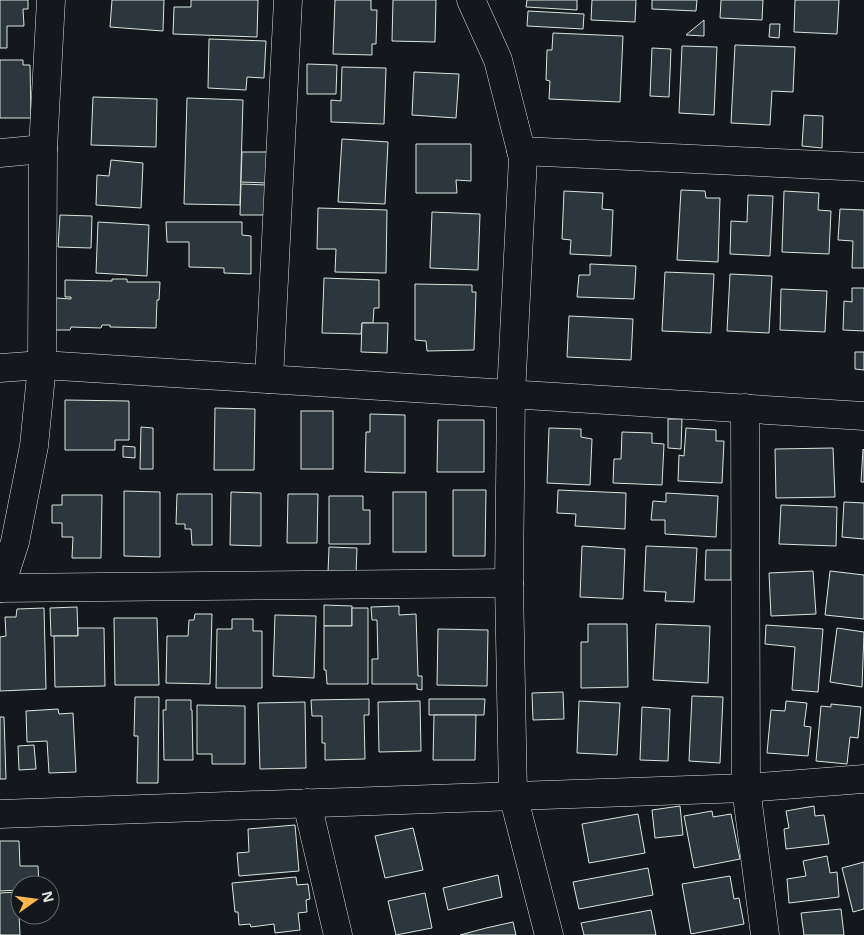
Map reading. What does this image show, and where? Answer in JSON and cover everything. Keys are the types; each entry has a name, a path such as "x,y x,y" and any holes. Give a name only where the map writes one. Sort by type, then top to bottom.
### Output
{"street":[{"path":"51,0 43,150 42,365 34,446 14,542 0,588 509,583"},
{"path":"269,379 288,0"},
{"path":"472,0 498,60 523,158 511,394 509,583 513,795 549,935"},
{"path":"0,153 43,150"},
{"path":"521,151 864,167"},
{"path":"0,368 42,365 864,416"},
{"path":"745,408 746,788 765,935"},
{"path":"0,814 746,788 864,779"},
{"path":"307,803 338,935"}],"building":[{"path":"0,0 28,0 28,9 23,9 24,26 7,26 7,48 0,48"},
{"path":"112,0 164,0 163,31 110,27"},
{"path":"191,0 258,0 257,37 173,34 174,7 191,7"},
{"path":"335,0 371,0 371,10 377,10 376,44 372,44 372,55 333,54"},
{"path":"393,0 436,0 435,42 392,41"},
{"path":"527,0 577,0 577,10 526,7"},
{"path":"592,0 636,0 635,22 591,20"},
{"path":"652,0 697,0 696,11 652,9"},
{"path":"721,0 763,0 762,20 720,18"},
{"path":"795,0 839,0 837,34 794,32"},
{"path":"528,11 584,14 583,29 527,26"},
{"path":"704,20 704,36 686,35"},
{"path":"770,24 780,24 779,38 769,37"},
{"path":"553,33 623,36 620,102 549,99 550,81 546,80 547,50 552,50"},
{"path":"209,39 266,41 264,78 247,77 246,90 208,88"},
{"path":"735,45 795,47 793,92 772,91 770,125 731,123"},
{"path":"682,46 717,47 714,115 679,113"},
{"path":"652,48 671,49 669,97 650,96"},
{"path":"0,60 23,60 23,65 30,65 31,118 0,118"},
{"path":"307,64 337,65 336,94 307,94"},
{"path":"342,67 386,68 384,124 331,122 331,100 341,101"},
{"path":"414,72 459,74 456,118 412,115"},
{"path":"93,97 157,99 156,147 91,145"},
{"path":"187,98 243,100 240,205 184,204"},
{"path":"804,115 823,116 822,148 802,146"},
{"path":"342,139 388,142 385,204 338,202"},
{"path":"416,144 471,144 471,181 456,180 457,193 416,193"},
{"path":"242,152 267,152 267,183 241,182"},
{"path":"111,160 143,163 141,208 96,205 97,175 109,176"},
{"path":"241,184 267,185 266,215 240,215"},
{"path":"681,190 705,191 706,198 720,198 718,262 677,260"},
{"path":"564,191 603,193 602,209 613,210 611,256 570,254 571,240 562,239"},
{"path":"784,191 819,193 818,210 831,211 829,254 782,252"},
{"path":"748,195 773,196 770,256 730,254 731,221 747,222"},
{"path":"318,208 387,210 386,273 335,272 336,249 317,249"},
{"path":"840,209 864,210 864,268 852,268 853,241 838,240"},
{"path":"432,212 480,214 478,270 430,268"},
{"path":"60,215 92,216 91,248 58,247"},
{"path":"98,222 149,225 147,276 96,273"},
{"path":"166,222 242,222 242,235 251,236 251,274 224,273 224,268 189,267 189,242 167,242"},
{"path":"590,264 636,266 634,299 577,297 579,275 590,275"},
{"path":"665,272 714,274 711,333 662,331"},
{"path":"730,274 772,276 769,333 727,331"},
{"path":"324,278 379,280 379,308 374,308 373,323 362,323 361,334 322,333"},
{"path":"112,279 127,279 127,282 160,282 156,328 110,327 110,325 102,325 101,328 71,327 70,330 55,330 56,298 71,299 71,297 65,297 65,280 112,281"},
{"path":"415,284 472,285 472,292 476,292 474,350 427,351 426,341 415,340"},
{"path":"852,288 864,288 864,331 843,330 844,301 852,302"},
{"path":"781,289 827,291 825,332 780,330"},
{"path":"569,316 633,319 631,360 567,357"},
{"path":"362,323 388,323 387,353 361,352"},
{"path":"855,352 864,352 864,370 855,369"},
{"path":"65,400 129,401 129,440 115,440 115,450 65,450"},
{"path":"215,408 255,409 254,470 214,470"},
{"path":"301,411 333,411 333,469 301,469"},
{"path":"370,414 405,415 405,473 365,472 366,432 370,432"},
{"path":"668,419 682,419 681,449 668,448"},
{"path":"438,420 484,420 484,472 437,472"},
{"path":"141,427 153,428 153,469 140,469"},
{"path":"549,428 581,429 581,437 592,439 590,485 547,483"},
{"path":"686,428 716,430 716,441 724,441 722,483 678,481 679,455 684,456"},
{"path":"622,432 652,433 652,443 664,444 662,485 613,483 614,459 621,459"},
{"path":"123,446 135,447 135,458 123,457"},
{"path":"833,448 835,497 776,498 775,449"},
{"path":"863,449 864,482 861,482"},
{"path":"453,490 486,490 485,556 453,556"},
{"path":"558,490 626,493 625,529 575,526 576,514 557,513"},
{"path":"124,491 160,492 160,557 124,556"},
{"path":"231,492 261,493 261,546 230,545"},
{"path":"393,492 426,492 426,552 393,552"},
{"path":"666,493 718,496 716,537 665,534 665,520 651,520 653,501 666,502"},
{"path":"177,494 212,494 212,545 192,545 191,529 185,529 185,524 176,524"},
{"path":"288,494 318,494 317,543 287,543"},
{"path":"62,495 102,495 101,558 72,558 73,537 62,537 62,523 52,523 52,505 62,505"},
{"path":"329,496 363,496 363,510 370,510 370,544 329,544"},
{"path":"844,502 864,503 864,539 842,537"},
{"path":"781,505 837,507 836,546 779,544"},
{"path":"582,546 625,549 623,599 580,597"},
{"path":"646,546 697,548 694,602 665,601 666,592 644,591"},
{"path":"329,547 357,548 356,574 328,573"},
{"path":"706,550 731,550 731,580 705,580"},
{"path":"813,571 816,614 771,616 769,573"},
{"path":"830,571 864,575 864,619 825,615"},
{"path":"324,605 352,606 352,626 324,626"},
{"path":"399,606 399,615 416,614 418,676 422,676 422,690 417,689 417,684 372,684 372,659 378,659 377,620 372,620 371,607"},
{"path":"77,607 78,636 51,636 50,608"},
{"path":"44,608 46,689 0,691 0,637 6,636 5,617 16,617 17,609"},
{"path":"352,608 368,608 368,684 327,684 326,670 324,670 324,626 352,626"},
{"path":"195,614 212,614 210,684 166,683 167,636 188,636 189,620 194,620"},
{"path":"275,615 316,616 314,678 273,676"},
{"path":"114,618 157,618 159,685 115,685"},
{"path":"232,619 253,619 253,631 262,631 262,688 216,688 217,629 232,629"},
{"path":"588,624 627,624 628,687 581,688 581,642 588,642"},
{"path":"656,624 710,626 708,683 653,680"},
{"path":"766,625 823,629 818,692 792,690 795,647 765,644"},
{"path":"78,628 104,628 105,686 55,687 54,636 78,636"},
{"path":"837,628 864,632 862,687 830,682"},
{"path":"438,629 488,630 487,686 437,685"},
{"path":"563,692 564,719 533,720 532,693"},
{"path":"692,696 723,697 720,763 689,761"},
{"path":"135,697 159,697 158,783 137,783 138,736 134,736"},
{"path":"369,699 369,715 364,715 365,759 325,760 325,743 322,743 322,716 312,716 311,700"},
{"path":"429,699 485,699 484,715 429,715"},
{"path":"166,700 191,700 193,760 164,760 163,710 166,710"},
{"path":"420,701 421,751 379,752 378,702"},
{"path":"579,701 620,703 617,755 577,753"},
{"path":"786,701 807,703 804,726 811,727 808,756 767,753 771,710 785,711"},
{"path":"305,702 306,768 260,769 258,703"},
{"path":"831,704 861,707 858,738 850,737 847,764 816,761 821,706 831,707"},
{"path":"197,705 245,706 245,764 212,764 212,754 197,754"},
{"path":"642,707 670,709 668,761 640,760"},
{"path":"58,709 59,714 73,713 76,772 49,773 47,741 27,742 26,711"},
{"path":"434,715 476,715 475,760 433,760"},
{"path":"0,717 4,717 6,779 0,779"},
{"path":"34,745 36,769 19,770 18,746"},
{"path":"680,806 683,835 655,838 652,810"},
{"path":"814,806 815,816 824,815 829,844 786,849 784,829 789,828 786,811"},
{"path":"712,811 713,817 731,814 740,859 694,868 684,816"},
{"path":"638,814 645,853 589,863 582,824"},
{"path":"295,825 299,871 239,876 237,853 249,852 248,829"},
{"path":"413,828 423,870 385,878 375,836"},
{"path":"0,841 19,841 20,866 38,866 38,875 10,875 10,890 0,891"},
{"path":"827,856 830,873 837,872 839,897 789,903 787,879 806,876 803,861"},
{"path":"864,862 864,909 853,912 842,868"},
{"path":"648,868 653,895 579,909 573,882"},
{"path":"498,875 502,897 448,910 443,888"},
{"path":"730,876 734,899 739,898 744,924 691,934 682,884"},
{"path":"296,877 297,885 308,884 310,899 306,900 307,912 298,913 300,930 275,933 274,924 251,927 250,924 239,925 238,912 235,912 232,883"},
{"path":"10,892 10,925 20,925 20,935 0,935 0,893"},
{"path":"425,893 432,928 396,935 388,901"},
{"path":"841,909 844,935 804,935 801,913"},
{"path":"651,910 656,935 584,935 581,923"},
{"path":"513,922 516,935 460,935 486,928"}]}
